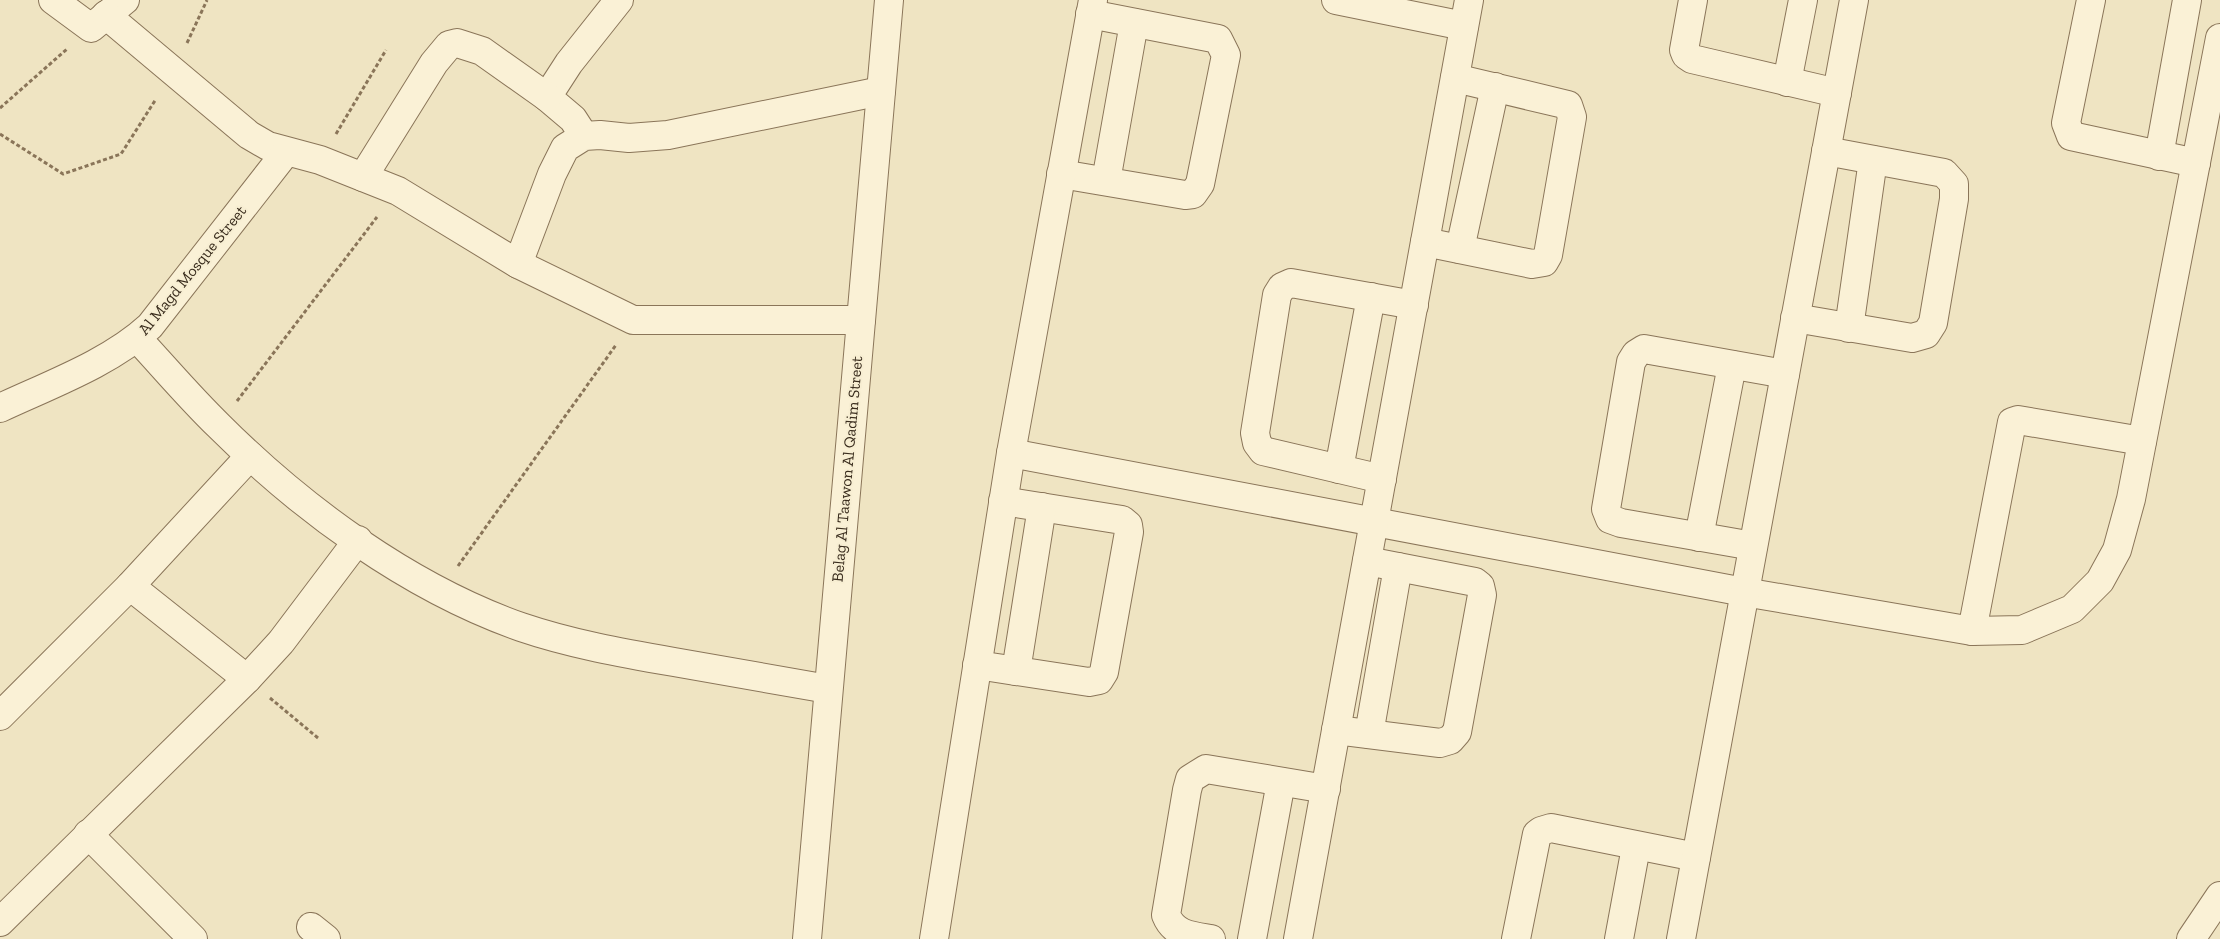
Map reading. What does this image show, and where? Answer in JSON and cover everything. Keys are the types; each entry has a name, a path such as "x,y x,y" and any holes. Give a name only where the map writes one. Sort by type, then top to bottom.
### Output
{"street":[{"path":"53,0 107,15 249,135 268,146 320,160 398,191 518,264 633,320 861,320"},
{"path":"547,97 569,63 619,0"},
{"name":"Belag Al Taawon Al Qadim Street","path":"807,939 889,0"},
{"path":"1336,0 1427,9 1464,26"},
{"path":"1298,939 1469,0"},
{"path":"1693,0 1684,50 1686,55 1692,60 1837,93"},
{"path":"1787,82 1803,0"},
{"path":"1681,939 1854,0"},
{"path":"2091,0 2067,130 2071,136 2196,164"},
{"path":"2159,156 2187,0"},
{"path":"934,939 1011,453 1061,174 1092,7 1134,23 1218,39 1226,55 1200,184 1192,194 1185,195 1061,174"},
{"path":"1106,181 1134,23"},
{"path":"1011,453 1744,592 1972,631 2022,630 2072,609 2100,581 2117,550 2142,441 2220,38"},
{"path":"363,177 434,64 449,45 457,42 482,51 547,97 572,119 584,136"},
{"path":"1425,242 1532,264 1544,262 1548,255 1572,117 1568,105 1455,78"},
{"path":"1460,249 1495,87"},
{"path":"518,264 560,157 565,148 584,136 600,135 629,138 668,135 881,91"},
{"path":"1795,318 1912,338 1926,334 1933,323 1954,198 1954,184 1944,173 1826,151"},
{"name":"Al Magd Mosque Street","path":"0,408 115,352 137,338 159,314 286,152"},
{"path":"1849,328 1873,160"},
{"path":"1382,479 1263,450 1257,442 1255,433 1277,294 1282,287 1291,283 1414,305"},
{"path":"1339,469 1371,297"},
{"path":"137,338 218,426 250,456 321,514 440,592 521,627 563,640 606,650 828,689"},
{"path":"1753,546 1621,524 1610,519 1606,509 1632,362 1636,354 1644,349 1785,374"},
{"path":"1699,537 1732,365"},
{"path":"1972,631 2012,422 2018,420 2142,441"},
{"path":"0,716 130,586 250,456"},
{"path":"977,665 1089,682 1099,680 1104,672 1129,532 1128,525 1122,520 1003,501"},
{"path":"1016,671 1042,507"},
{"path":"0,922 247,678 281,642 358,540"},
{"path":"1336,730 1440,743 1450,740 1457,732 1482,595 1480,586 1475,582 1367,561"},
{"path":"1369,734 1398,567"},
{"path":"130,586 247,678"},
{"path":"1212,939 1182,934 1170,923 1166,915 1190,779 1206,769 1326,789"},
{"path":"1252,939 1281,782"},
{"path":"1516,939 1537,834 1541,831 1551,828 1696,858"},
{"path":"88,834 182,936"},
{"path":"1619,939 1636,847"},
{"path":"2191,939 2220,896"}],"path":[{"path":"0,134 63,174 121,154 173,72 208,0"},
{"path":"0,108 107,15"},
{"path":"320,160 386,50"},
{"path":"218,426 398,191"},
{"path":"440,592 633,320"},
{"path":"247,678 318,738"}]}
